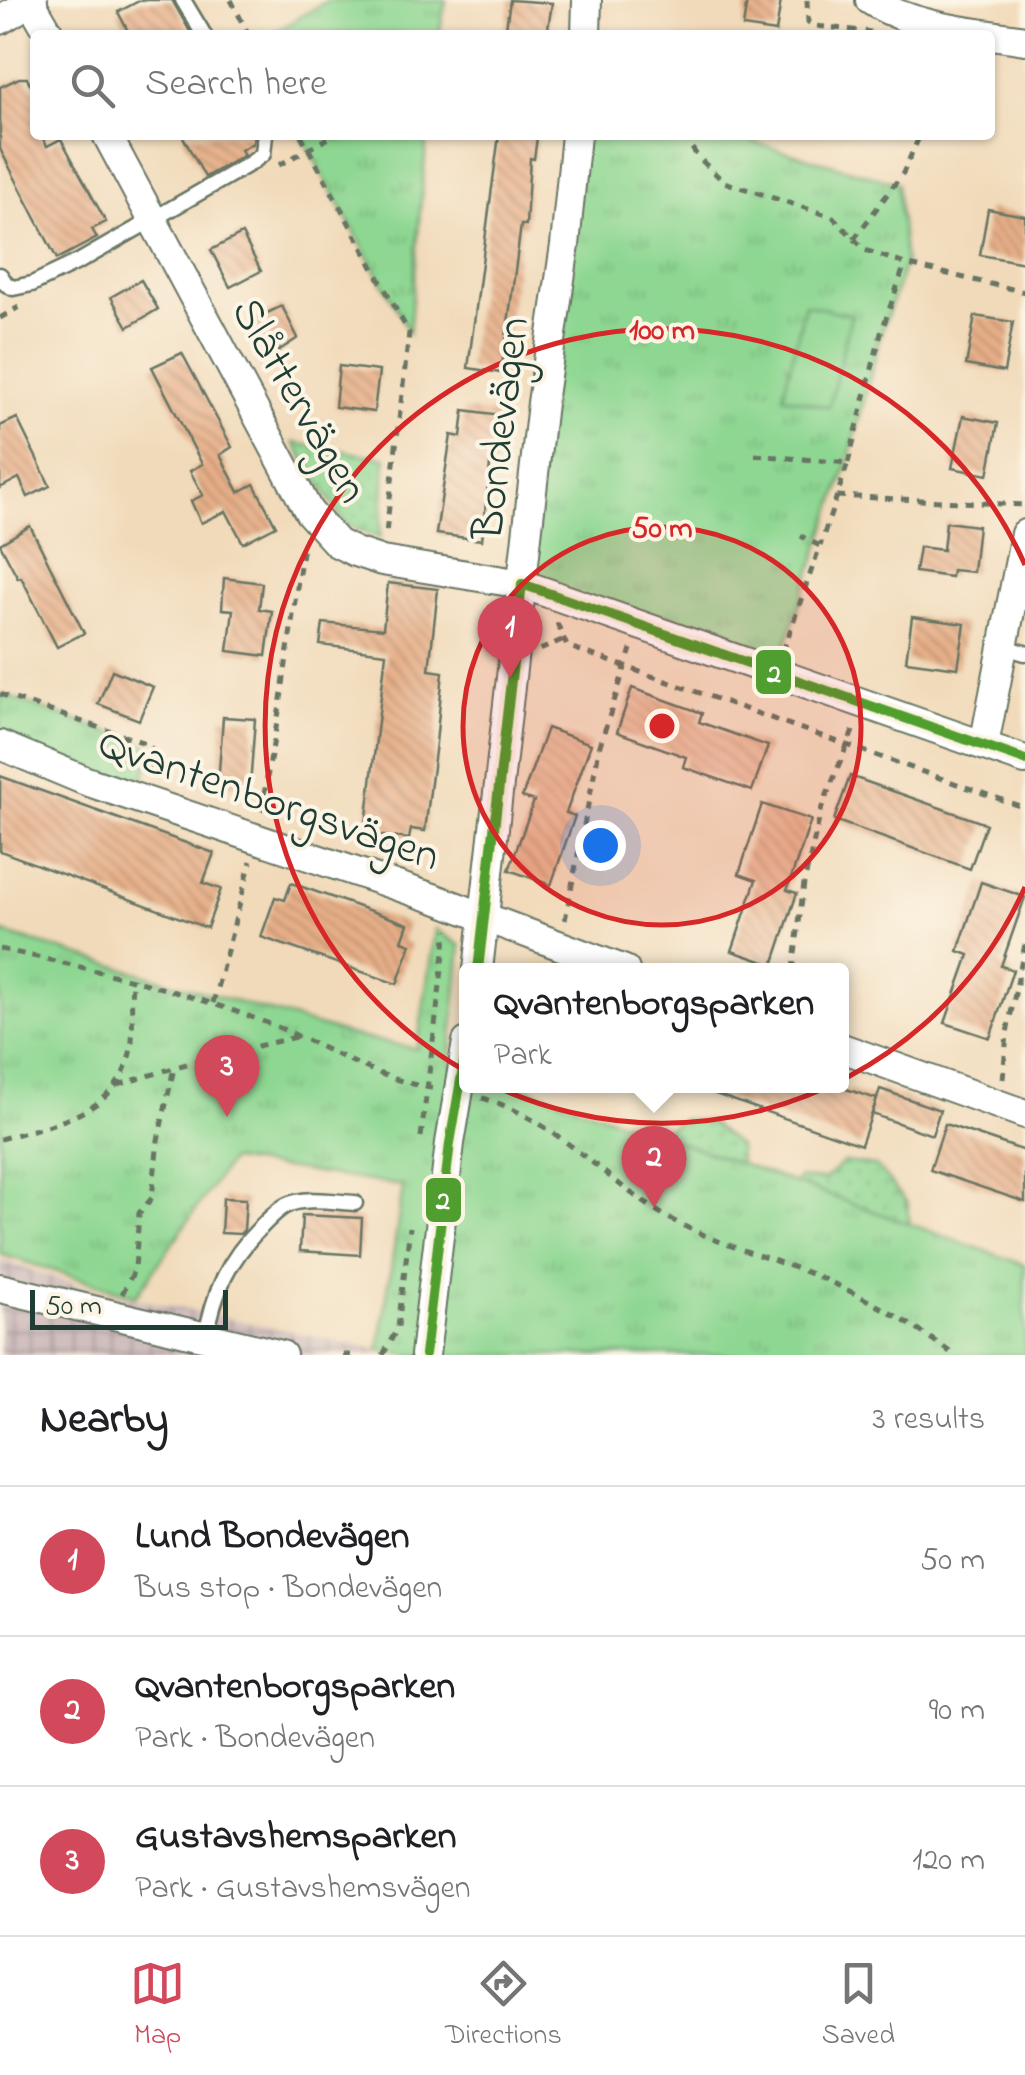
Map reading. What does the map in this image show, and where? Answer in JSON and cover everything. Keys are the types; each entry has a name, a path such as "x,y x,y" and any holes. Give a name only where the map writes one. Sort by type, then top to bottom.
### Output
{"street":[{"path":"586,30 587,0"},
{"path":"870,0 885,10 966,30"},
{"path":"0,20 32,1 47,30"},
{"path":"995,35 1025,40"},
{"name":"Slåttervägen","path":"109,140 310,512 337,542 382,561 534,588 1025,760"},
{"name":"Bondevägen","path":"479,963 534,588 576,140"},
{"path":"984,745 1015,650 1025,534"},
{"name":"Qvantenborgsvägen","path":"0,745 86,780 450,904 606,963"},
{"path":"849,1051 1013,1110"},
{"path":"425,1355 459,1085"},
{"path":"0,1288 282,1355"}],"lane":[{"path":"183,0 201,30"},
{"path":"0,275 14,288 32,284 251,164 263,154 264,140"},
{"path":"206,1337 212,1304 230,1262 269,1218 285,1206 304,1202 355,1203"}],"path":[{"path":"230,0 246,30"},
{"path":"808,0 808,22 850,30"},
{"path":"303,140 409,333 382,561"},
{"path":"686,140 724,182 833,217 864,250 905,264 1025,292"},
{"path":"854,239 903,173 918,140"},
{"path":"776,673 848,463 880,333 905,264"},
{"path":"755,455 848,463"},
{"path":"837,496 1025,506"},
{"path":"213,1003 256,839 310,512"},
{"path":"800,536 820,546"},
{"path":"534,588 567,646 1025,808"},
{"path":"561,947 592,778 639,622"},
{"path":"0,694 152,748 139,798"},
{"path":"793,963 822,808 862,704"},
{"path":"420,1143 450,904"},
{"path":"1013,1110 1007,1032 1025,944"},
{"path":"0,948 133,978 213,1003 379,1074 427,1088 458,1091"},
{"path":"118,1085 132,1045 129,998 133,978"},
{"path":"0,1139 72,1117 94,1106 118,1085 298,1037"},
{"path":"115,1316 124,1287 135,1270 138,1213 152,1198 158,1140 174,1068"},
{"path":"465,1093 508,1105 570,1145 630,1196 680,1224 729,1246 803,1271 892,1312 954,1355"},
{"path":"383,1355 398,1327 411,1221"},
{"path":"343,1355 357,1355"}],"shaded area":[{"path":"0,1260 90,1289 379,1350 378,1355 0,1355"}],"green space":[{"path":"328,0 446,0 440,30 278,30"},
{"path":"304,140 427,140 409,333"},
{"path":"575,140 751,140 897,183 905,264 881,333 848,463 776,673 522,584"},
{"path":"805,304 851,315 829,407 783,396"},
{"path":"294,443 386,458 380,538 345,524"},
{"path":"0,694 152,747 139,798 0,745"},
{"path":"435,929 461,946 450,1061 459,1074 459,1093 542,1093 1025,1265 1025,1355 412,1355 379,1350 403,1186 230,1160 136,1296 0,1254 0,932 349,1035 417,1049"},
{"path":"683,1119 709,1122 738,1146 741,1183 652,1138"},
{"path":"844,1162 876,1166 908,1204 911,1243 791,1196 798,1178 824,1180"}],"building":[{"path":"141,0 172,0 189,30 127,30 118,12"},
{"path":"510,0 552,3 548,30 506,30"},
{"path":"747,0 781,0 776,30 743,27"},
{"path":"27,78 30,140 44,140 47,146 62,140 106,222 92,229 97,238 57,259 0,149 0,87"},
{"path":"185,140 253,140 241,150 244,155 205,177"},
{"path":"498,140 537,140 534,159 530,158 526,225 521,225 506,338 511,339 508,359 503,359 501,373 468,368"},
{"path":"988,209 1025,216 1025,263 980,255"},
{"path":"242,234 261,271 230,287 211,250"},
{"path":"141,280 158,309 128,327 111,297"},
{"path":"282,306 298,338 269,357 252,320"},
{"path":"975,316 1013,322 1004,372 966,365"},
{"path":"182,353 232,447 220,455 239,492 254,484 276,526 243,543 226,511 201,523 191,501 203,495 190,471 202,464 152,367"},
{"path":"339,366 379,371 374,412 335,407"},
{"path":"464,410 501,415 495,466 490,465 482,540 436,534 451,435 461,437"},
{"path":"963,416 998,423 988,475 952,468"},
{"path":"17,418 50,486 28,497 19,478 0,488 0,426"},
{"path":"946,522 978,526 973,572 952,570 951,577 915,572 919,547 943,550"},
{"path":"30,526 84,633 57,647 0,544"},
{"path":"224,578 262,583 259,609 272,611 266,656 228,651 233,610 222,609"},
{"path":"388,583 438,589 429,670 443,672 436,743 425,831 411,829 409,839 365,834 386,653 320,645 323,623 383,629"},
{"path":"912,617 965,624 958,668 906,661"},
{"path":"112,670 153,687 139,720 98,704"},
{"path":"632,688 702,713 699,722 768,746 752,791 683,767 686,757 617,732"},
{"path":"223,717 255,719 250,787 218,784"},
{"path":"547,728 591,744 566,813 575,816 551,885 509,870 534,801 522,797"},
{"path":"0,776 214,853 203,883 221,889 207,928 0,851"},
{"path":"850,776 986,824 970,869 834,820"},
{"path":"762,804 811,820 787,890 797,893 774,963 732,951 756,880 739,874"},
{"path":"981,882 1025,897 1001,966 1013,970 990,1038 945,1023 969,955 958,951"},
{"path":"291,883 408,924 402,941 411,944 397,984 261,937 275,897 285,900"},
{"path":"880,1089 940,1110 932,1135 872,1114"},
{"path":"849,1090 877,1099 861,1145 712,1093 849,1093"},
{"path":"945,1124 1025,1151 1025,1202 930,1170"},
{"path":"223,1198 246,1199 244,1230 240,1234 221,1233"},
{"path":"302,1215 362,1218 360,1255 300,1251"}],"transit line":[{"name":"2","path":"522,584 1025,760"},
{"name":"2","path":"479,963 522,584"},
{"name":"2","path":"425,1355 459,1091"}],"place":[{"name":"Lund Bondevägen","path":"510,678"},
{"name":"Gustavshemsparken","path":"227,1117"},
{"name":"Qvantenborgsparken","path":"654,1208"}]}
